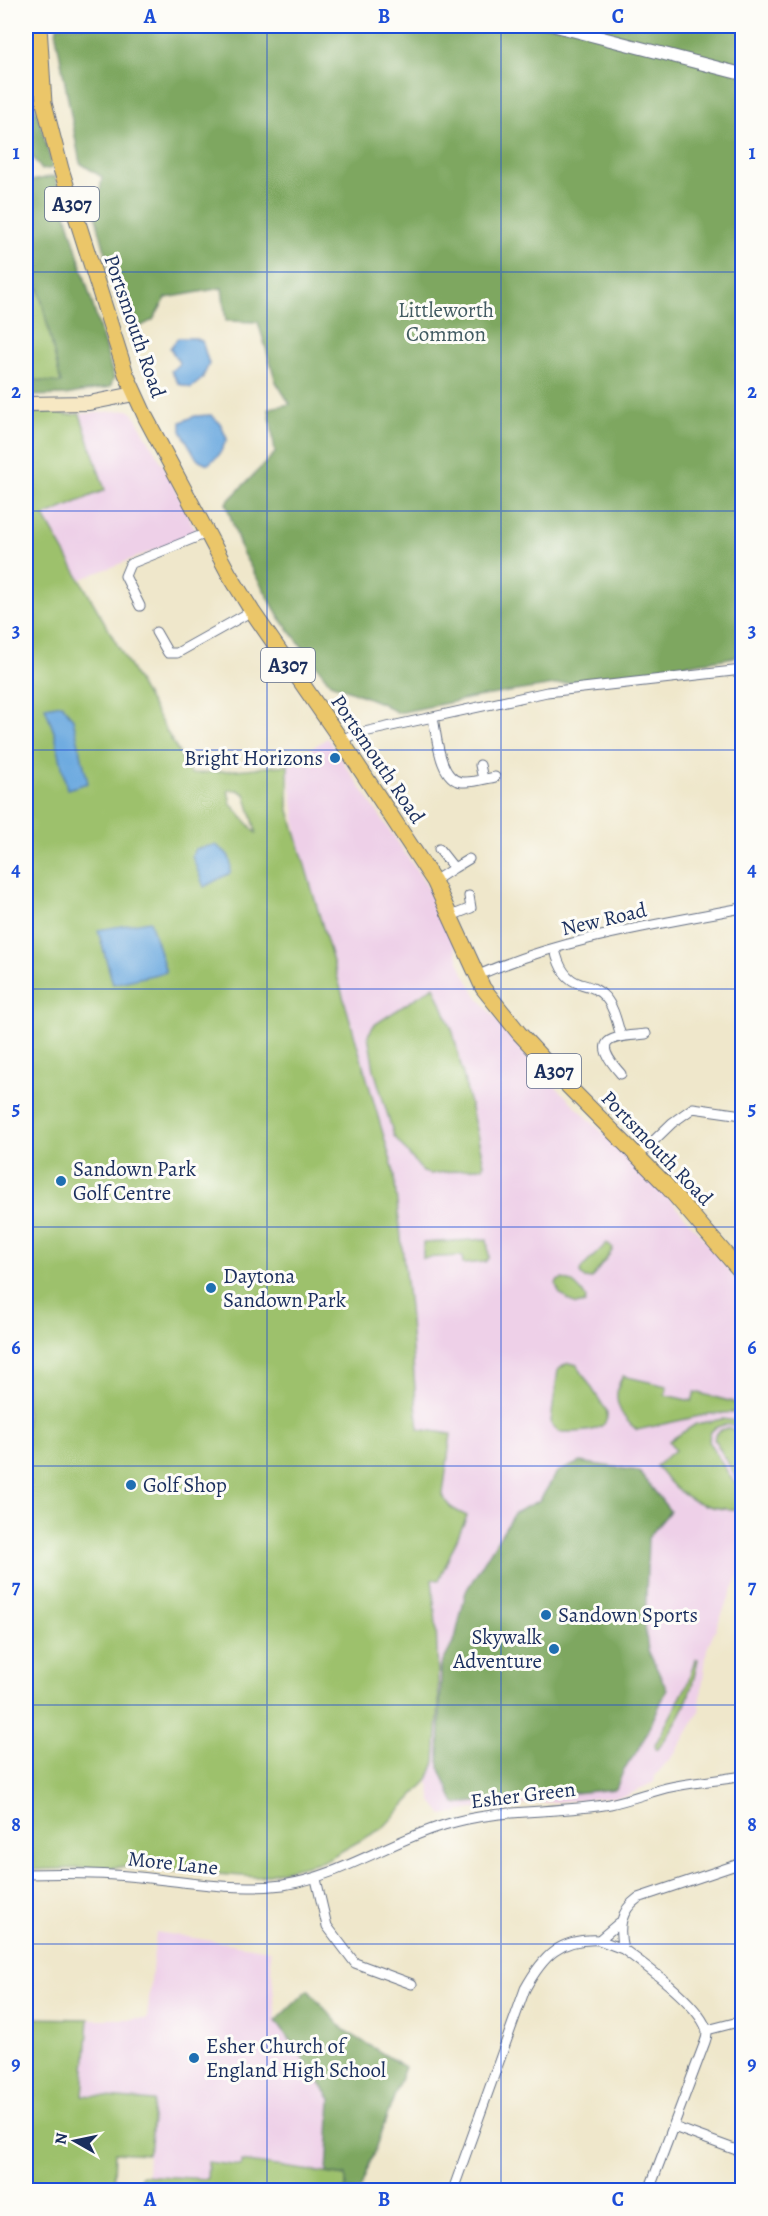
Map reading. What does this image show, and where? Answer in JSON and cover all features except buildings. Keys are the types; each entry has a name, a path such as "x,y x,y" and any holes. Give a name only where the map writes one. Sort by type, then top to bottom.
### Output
{"main road":[{"name":"Portsmouth Road","path":"39,26 44,103"},
{"path":"41,65 45,26"},
{"name":"Portsmouth Road","path":"26,45 33,78 44,103 61,169 134,394 207,533 252,611 434,881 483,988 519,1033 638,1156 697,1220 742,1274"},
{"path":"26,404 88,403 134,394"}],"street":[{"path":"556,26 742,75"},
{"path":"140,606 125,576 130,564 207,533"},
{"path":"156,632 168,653 177,653 252,611"},
{"path":"341,740 355,734 547,692 742,670"},
{"path":"433,718 446,772 452,779 461,783 495,777"},
{"path":"480,765 483,779"},
{"path":"439,849 454,868"},
{"path":"434,881 469,859"},
{"path":"451,916 471,908 469,896"},
{"name":"New Road","path":"477,976 513,961 555,949 642,927 742,908"},
{"path":"555,949 563,972 579,984 598,990 611,1005 621,1036"},
{"path":"611,1005 622,1003"},
{"path":"621,1074 610,1062 604,1048 607,1042 621,1036 646,1034"},
{"path":"638,1156 672,1123 693,1108 742,1115"},
{"name":"Esher Green","path":"316,1879 443,1825 492,1814 609,1804 669,1788 742,1776"},
{"path":"599,1940 619,1923 630,1904 638,1898 742,1863"},
{"name":"More Lane","path":"26,1874 99,1874 244,1887 282,1885 316,1879"},
{"path":"316,1879 327,1926 355,1962 412,1984"},
{"path":"619,1923 623,1949"},
{"path":"453,2190 525,1989 535,1971 555,1950 569,1942 585,1939 599,1940 623,1949 669,1985 707,2030 705,2042 651,2185"},
{"path":"707,2030 742,2021"},
{"path":"674,2127 742,2152"}],"shaded area":[{"path":"128,410 133,413 164,467 197,533 79,580 43,515 105,490 80,414"},
{"path":"327,738 424,881 449,929 462,970 477,996 536,1067 668,1197 709,1245 742,1289 742,1568 707,1649 699,1712 675,1753 655,1776 654,1782 626,1796 474,1809 443,1815 432,1801 428,1780 435,1762 418,1429 409,1307 393,1168 299,849 288,765"},
{"name":"Esher Church of England High School","path":"156,1932 270,1950 276,2021 331,2099 327,2173 241,2161 241,2166 207,2179 147,2175 151,2145 83,2095 89,2019 147,2019"}],"green space":[{"name":"Littleworth Common","path":"57,26 742,26 742,656 477,697 398,713 381,703 330,683 280,618 242,552 226,503 275,453 269,408 290,404 276,382 258,322 226,321 222,288 166,298 153,320 130,332 112,278 96,217 102,177 80,163 56,35"},
{"path":"26,84 29,85 53,168 42,170 26,148"},
{"path":"55,176 114,378 110,387 65,395 26,396 26,379 61,383 39,289 26,283 26,187 31,181"},
{"path":"26,283 39,289 62,384 26,384"},
{"path":"53,411 66,415 80,414 105,490 44,516 191,774 288,765 288,807 393,1168 409,1307 418,1429 451,1434 443,1494 449,1505 467,1516 439,1580 432,1579 439,1703 435,1762 428,1780 383,1828 324,1861 256,1877 121,1867 26,1870 26,413","holes":["228,790 238,790 245,794 257,834 231,804"]},
{"path":"434,986 453,1032 484,1164 483,1167 431,1174 423,1172 394,1136 374,1070 368,1035 374,1025"},
{"path":"487,1239 489,1258 485,1262 463,1264 462,1256 423,1258 423,1243"},
{"path":"607,1243 613,1248 612,1251 591,1279 584,1278 580,1273 581,1269"},
{"path":"562,1279 579,1288 586,1298 585,1303 576,1305 560,1294 556,1285 557,1281"},
{"path":"570,1363 577,1365 606,1410 607,1418 599,1428 559,1432 552,1426 558,1370"},
{"path":"623,1376 667,1386 665,1395 692,1401 695,1392 733,1402 740,1407 738,1412 709,1414 637,1430 625,1419 618,1406 617,1391"},
{"path":"723,1419 742,1422 739,1426 718,1427 714,1429 709,1438 710,1444 733,1481 742,1488 742,1509 715,1508 693,1500 674,1486 656,1466 675,1450 669,1441 696,1424"},
{"path":"729,1428 735,1430 742,1439 742,1482 736,1477 714,1439 720,1431"},
{"path":"580,1462 639,1471 670,1511 648,1538 645,1627 648,1650 667,1690 639,1749 624,1769 616,1789 455,1804 439,1767 441,1666 455,1639 466,1591 514,1513 540,1500 557,1472"},
{"path":"695,1659 698,1659 695,1673 684,1707 667,1737 656,1749 655,1745 687,1685"},
{"path":"308,1990 344,2030 405,2067 360,2190 346,2190 346,2176 327,2173 331,2099 276,2021"},
{"path":"26,2018 89,2019 83,2095 154,2101 151,2145 148,2154 115,2152 114,2179 138,2182 142,2175 207,2179 208,2162 241,2166 241,2161 346,2176 346,2190 26,2190"}],"water":[{"path":"178,338 194,338 202,341 209,364 202,379 191,388 179,384 171,371 180,364 170,348"},
{"path":"211,415 220,423 227,439 219,455 208,464 197,459 181,431 181,422 195,416"},
{"path":"62,704 73,719 88,783 67,789 55,735 45,707"},
{"path":"215,845 228,856 231,863 230,873 204,887 192,856 195,849"},
{"path":"150,921 166,972 113,984 98,930"}],"place":[{"name":"Bright Horizons","path":"335,758"},
{"name":"Sandown Park Golf Centre","path":"61,1181"},
{"name":"Daytona Sandown Park","path":"211,1288"},
{"name":"Golf Shop","path":"131,1485"},
{"name":"Sandown Sports","path":"546,1615"},
{"name":"Skywalk Adventure","path":"554,1649"},
{"name":"Esher Church of England High School","path":"194,2058"}]}
